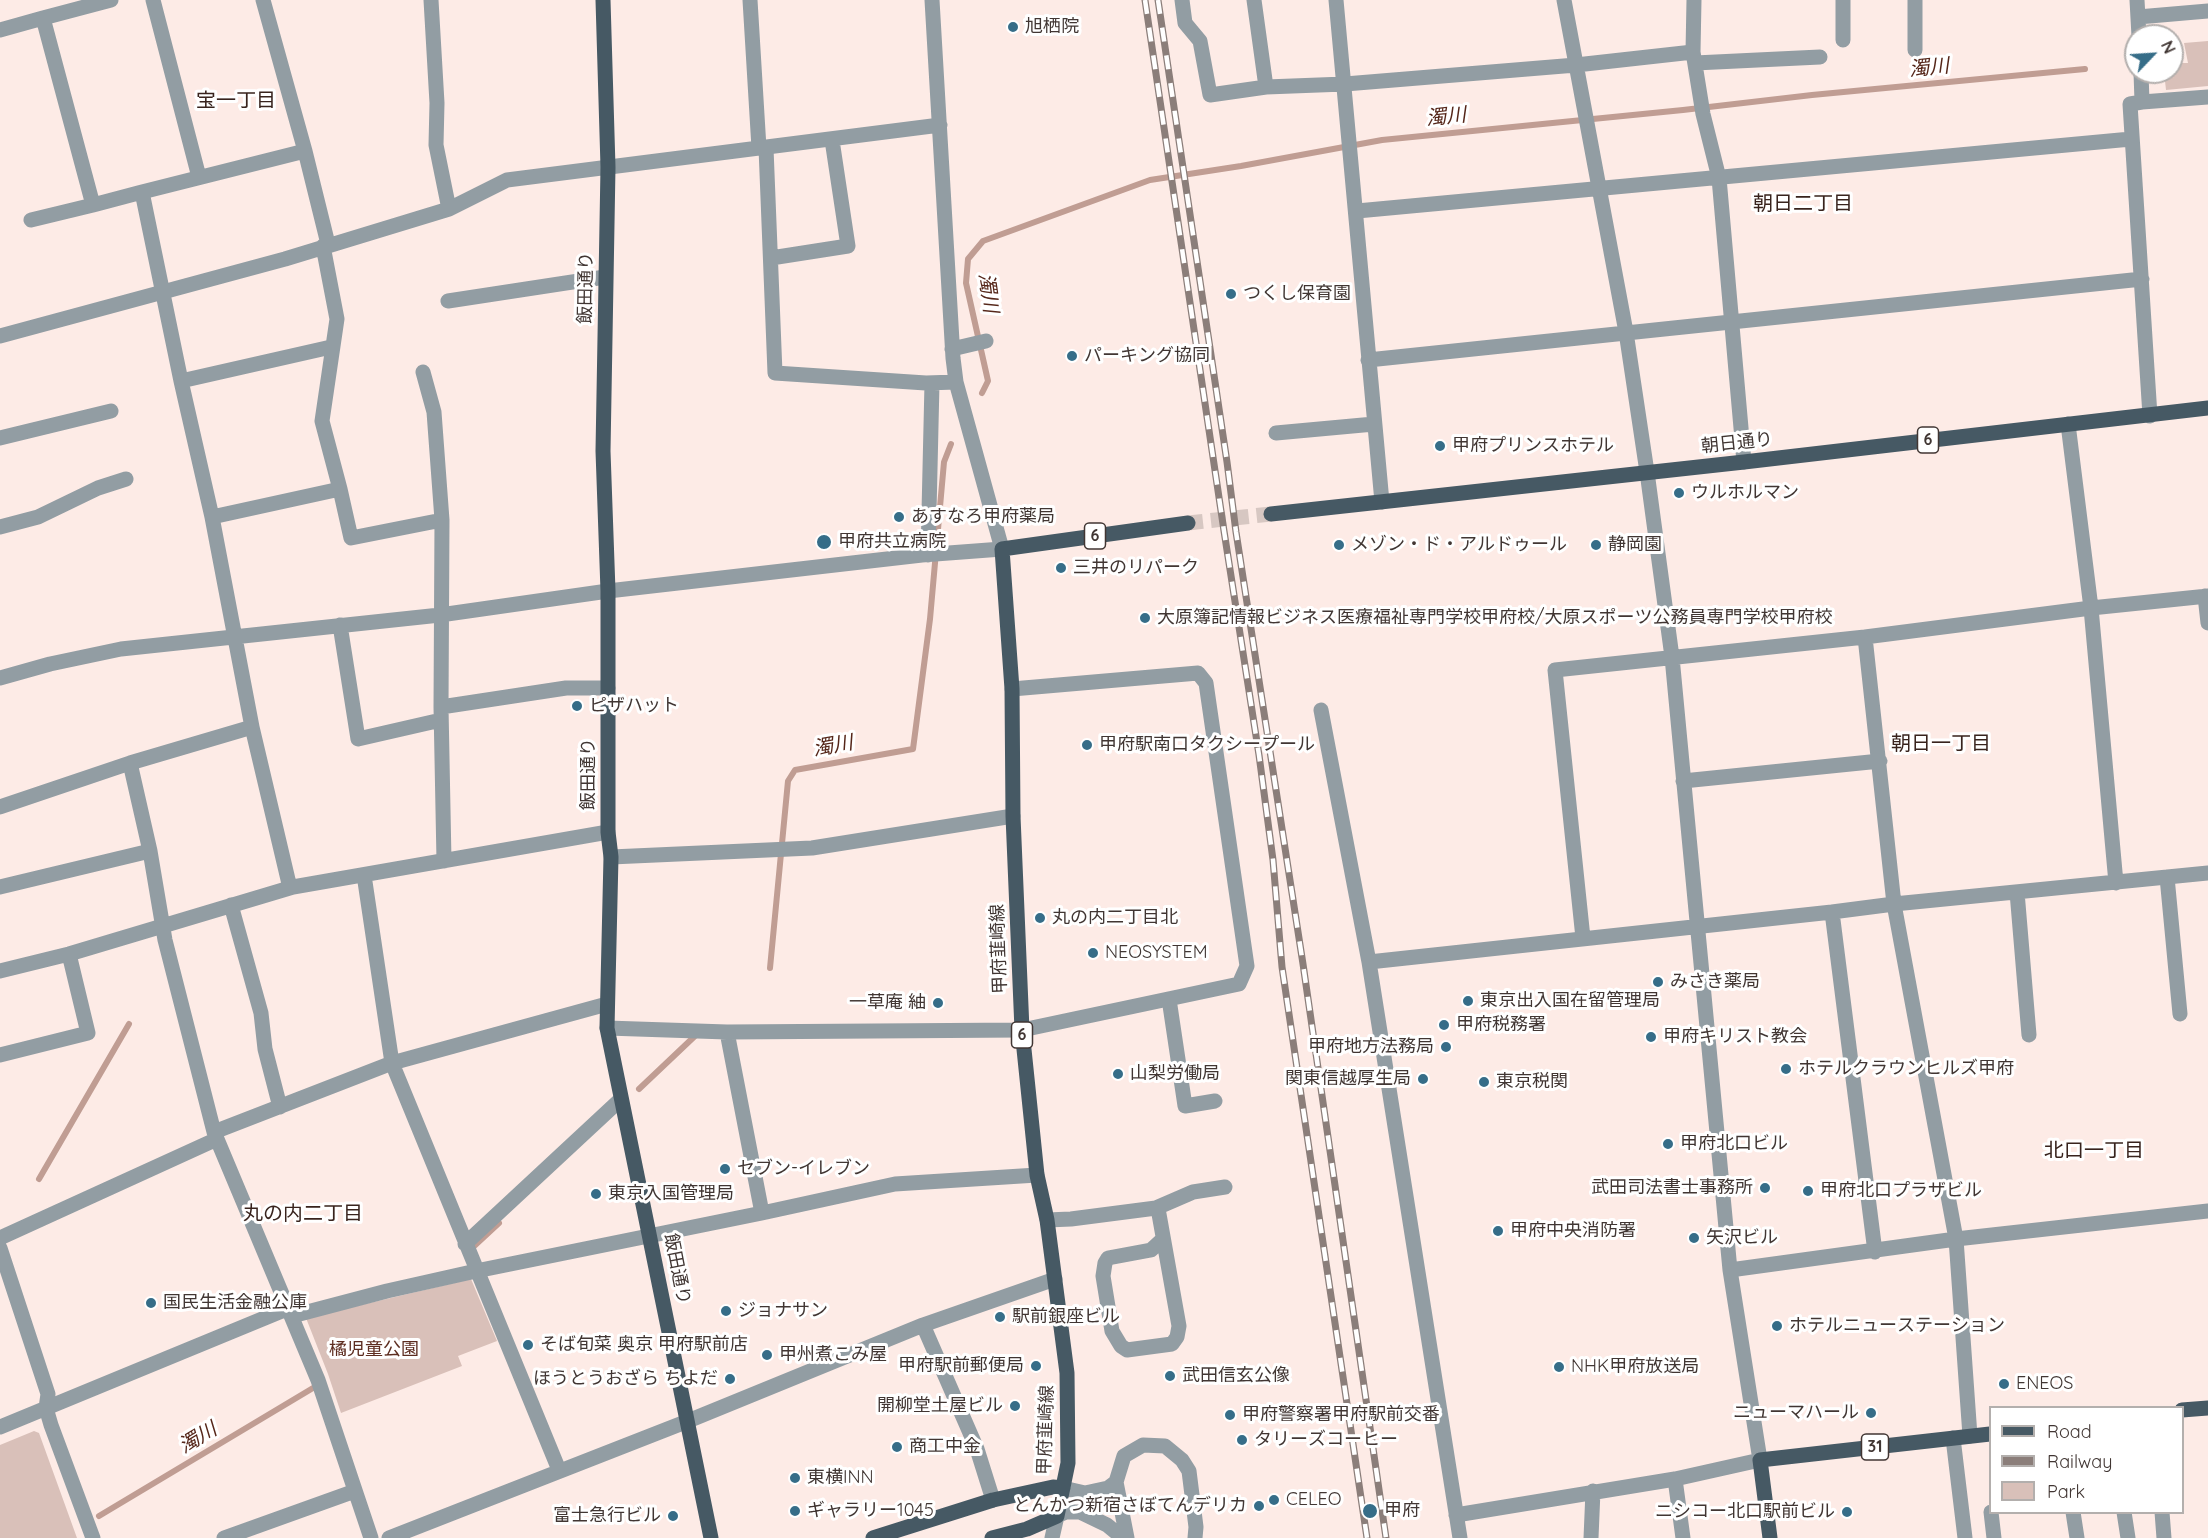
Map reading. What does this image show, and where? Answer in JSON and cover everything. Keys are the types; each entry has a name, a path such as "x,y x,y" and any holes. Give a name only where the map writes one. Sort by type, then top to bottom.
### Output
{"main road":[{"name":"飯田通り","path":"603,0 608,167 603,451 608,591 608,832 611,857 607,1028 711,1538"},
{"name":"朝日通り","path":"1271,514 2208,408"},
{"name":"6","path":"1002,549 1188,523"},
{"name":"甲府韮崎線","path":"1002,549 1012,689 1013,816 1022,1030 1037,1175 1047,1220 1067,1372 1068,1463 1057,1516"},
{"path":"2184,1410 2208,1408"},
{"name":"31","path":"1760,1460 1989,1434"},
{"path":"1760,1460 1770,1538"},
{"name":"甲府韮崎線","path":"873,1538 993,1500 1063,1488"},
{"path":"992,1538 1027,1529 1057,1516"}],"street":[{"path":"0,30 111,0"},
{"path":"153,0 199,177"},
{"path":"263,0 305,151 325,245 337,319 331,347 322,421 351,538 442,520"},
{"path":"431,0 437,103 436,145 449,209"},
{"path":"750,0 771,258 775,373 932,383 956,382"},
{"path":"0,678 50,664 122,649 440,615 608,591 928,555 1002,549 956,382 952,349 932,0"},
{"path":"1182,0 1185,23 1200,41 1210,95 1266,87 1345,84 1694,57 1820,57"},
{"path":"1254,0 1266,87"},
{"path":"1336,0 1382,502"},
{"path":"1456,1515 1675,1479 1760,1460 1730,1270 1672,657 1626,332 1564,0"},
{"path":"1694,0 1694,57 1703,114 1719,178 1744,462"},
{"path":"1843,0 1843,40"},
{"path":"1915,0 1915,50"},
{"path":"2137,0 2138,24"},
{"path":"2138,17 2208,11"},
{"path":"43,18 93,205"},
{"path":"2141,84 2142,102"},
{"path":"2150,416 2130,104 2208,97"},
{"path":"0,336 285,259 449,209 507,180 940,125"},
{"path":"1357,212 2131,139"},
{"path":"771,258 848,246 832,140"},
{"path":"31,220 305,151"},
{"path":"142,192 212,517 252,727 290,888"},
{"path":"448,301 605,277"},
{"path":"1368,360 2142,279"},
{"path":"952,349 979,343"},
{"path":"181,381 331,347"},
{"path":"423,372 434,412 442,520 440,615 444,861"},
{"path":"928,555 932,383"},
{"path":"0,438 111,411"},
{"path":"1276,433 1374,424"},
{"path":"2068,424 2091,608 2116,883"},
{"path":"0,527 38,517 98,488 126,479"},
{"path":"212,517 340,489"},
{"path":"1583,938 1555,670 1866,637 2091,608 2206,596 2208,623"},
{"path":"340,625 358,739 441,714 566,688 608,687"},
{"path":"1866,637 1894,904 1956,1239 1970,1436"},
{"path":"607,1028 727,1032 1022,1030 1239,984 1247,966 1206,683 1198,673 1012,689"},
{"path":"1321,710 1369,962 1460,1538"},
{"path":"0,807 130,763 252,727"},
{"path":"1683,781 1880,760"},
{"path":"130,763 150,851 162,925 215,1136 318,1380 370,1538"},
{"path":"611,857 812,848 1013,816"},
{"path":"0,971 69,954 290,888 608,832"},
{"path":"0,887 150,851"},
{"path":"1369,962 1894,904 2208,873"},
{"path":"364,875 392,1063 559,1470"},
{"path":"2167,877 2180,1014"},
{"path":"2017,892 2029,1035"},
{"path":"231,905 261,1013 265,1049 280,1107"},
{"path":"1832,912 1875,1252"},
{"path":"0,1055 88,1033 69,954"},
{"path":"1169,999 1185,1106 1215,1101"},
{"path":"0,1238 215,1136 280,1107 392,1063 607,1004"},
{"path":"727,1032 762,1213"},
{"path":"465,1244 621,1099"},
{"path":"0,1427 290,1312 895,1184 1037,1175"},
{"path":"1047,1220 1156,1208 1193,1192 1225,1187"},
{"path":"1156,1208 1159,1214 1179,1326 1177,1337 1172,1344 1165,1346 1127,1350 1121,1346 1112,1331 1103,1276 1104,1263 1108,1258 1151,1250 1163,1239"},
{"path":"1730,1270 1875,1252 1956,1239 2208,1211"},
{"path":"0,1248 48,1394 46,1408 93,1538"},
{"path":"1151,1250 1166,1260"},
{"path":"389,1538 688,1421 923,1325 1055,1279"},
{"path":"923,1325 976,1449 993,1500"},
{"path":"1953,1438 1965,1538"},
{"path":"1125,1538 1116,1482 1124,1456 1143,1445 1153,1444 1165,1446 1174,1452 1189,1471 1196,1527 1195,1538"},
{"path":"1675,1479 1683,1538"},
{"path":"1063,1488 1085,1493 1108,1488 1116,1482"},
{"path":"224,1538 355,1491"},
{"path":"1591,1538 1593,1491"},
{"path":"1052,1538 1057,1516 1066,1512 1080,1512 1125,1538"},
{"path":"1991,1514 1994,1538"},
{"path":"2073,1514 2074,1538"},
{"path":"2124,1514 2128,1538"},
{"path":"2162,1514 2164,1538"}],"green space":[{"path":"2208,41 2208,86 2166,90 2165,84 2184,84 2184,63 2188,63 2184,43"},
{"name":"橘児童公園","path":"471,1279 497,1341 458,1356 462,1366 341,1413 306,1318"},
{"path":"34,1431 39,1433 77,1538 0,1538 0,1445"}],"waterway":[{"name":"濁川","path":"982,393 988,381 966,283 968,259 983,241 1150,180 1382,140 2085,69"},
{"name":"濁川","path":"770,968 788,781 795,770 913,749 930,619 944,462 951,444"},
{"path":"39,1179 129,1024"},
{"name":"濁川","path":"639,1089 696,1035"},
{"path":"472,1248 499,1223"},
{"name":"濁川","path":"99,1516 313,1388"}],"tunnel":[{"path":"1188,523 1271,514"}],"railway":[{"path":"1145,0 1259,755 1273,860 1282,967 1367,1538"},
{"path":"1158,0 1236,532 1303,964 1386,1538"}],"place":[{"name":"旭栖院","path":"1013,27"},
{"name":"つくし保育園","path":"1231,294"},
{"name":"パーキング協同","path":"1072,356"},
{"name":"甲府プリンスホテル","path":"1440,446"},
{"name":"ウルホルマン","path":"1679,493"},
{"name":"あすなろ甲府薬局","path":"899,517"},
{"name":"甲府共立病院","path":"824,542"},
{"name":"メゾン・ド・アルドゥール","path":"1339,545"},
{"name":"静岡園","path":"1596,545"},
{"name":"三井のリパーク","path":"1061,568"},
{"name":"大原簿記情報ビジネス医療福祉専門学校甲府校/大原スポーツ公務員専門学校甲府校","path":"1145,618"},
{"name":"ピザハット","path":"577,706"},
{"name":"甲府駅南口タクシープール","path":"1087,745"},
{"name":"丸の内二丁目北","path":"1040,918"},
{"name":"NEOSYSTEM","path":"1093,953"},
{"name":"みさき薬局","path":"1658,982"},
{"name":"東京出入国在留管理局","path":"1468,1001"},
{"name":"一草庵 紬","path":"938,1003"},
{"name":"甲府税務署","path":"1444,1025"},
{"name":"甲府キリスト教会","path":"1651,1037"},
{"name":"甲府地方法務局","path":"1446,1047"},
{"name":"ホテルクラウンヒルズ甲府","path":"1786,1069"},
{"name":"山梨労働局","path":"1118,1074"},
{"name":"関東信越厚生局","path":"1423,1079"},
{"name":"東京税関","path":"1484,1082"},
{"name":"甲府北口ビル","path":"1668,1144"},
{"name":"セブン-イレブン","path":"725,1169"},
{"name":"武田司法書士事務所","path":"1765,1188"},
{"name":"甲府北口プラザビル","path":"1808,1191"},
{"name":"東京入国管理局","path":"596,1194"},
{"name":"甲府中央消防署","path":"1498,1231"},
{"name":"矢沢ビル","path":"1694,1238"},
{"name":"国民生活金融公庫","path":"151,1303"},
{"name":"ジョナサン","path":"726,1311"},
{"name":"駅前銀座ビル","path":"1000,1317"},
{"name":"ホテルニューステーション","path":"1777,1326"},
{"name":"そば旬菜 奥京 甲府駅前店","path":"528,1345"},
{"name":"甲州煮こみ屋","path":"767,1355"},
{"name":"甲府駅前郵便局","path":"1036,1366"},
{"name":"NHK甲府放送局","path":"1559,1367"},
{"name":"武田信玄公像","path":"1170,1376"},
{"name":"ほうとうおざら ちよだ","path":"730,1379"},
{"name":"ENEOS","path":"2004,1384"},
{"name":"開柳堂土屋ビル","path":"1015,1406"},
{"name":"ニューマハール","path":"1871,1413"},
{"name":"甲府警察署甲府駅前交番","path":"1230,1415"},
{"name":"タリーズコーヒー","path":"1242,1440"},
{"name":"商工中金","path":"897,1447"},
{"name":"東横INN","path":"795,1478"},
{"name":"CELEO","path":"1274,1500"},
{"name":"とんかつ新宿さぼてんデリカ","path":"1259,1506"},
{"name":"ギャラリー1045","path":"795,1511"},
{"name":"甲府","path":"1370,1511"},
{"name":"ニシコー北口駅前ビル","path":"1847,1512"},
{"name":"富士急行ビル","path":"673,1516"}],"district":[{"name":"宝一丁目","path":"236,101"},
{"name":"朝日二丁目","path":"1803,204"},
{"name":"朝日一丁目","path":"1941,744"},
{"name":"北口一丁目","path":"2094,1151"},
{"name":"丸の内二丁目","path":"303,1214"}]}
